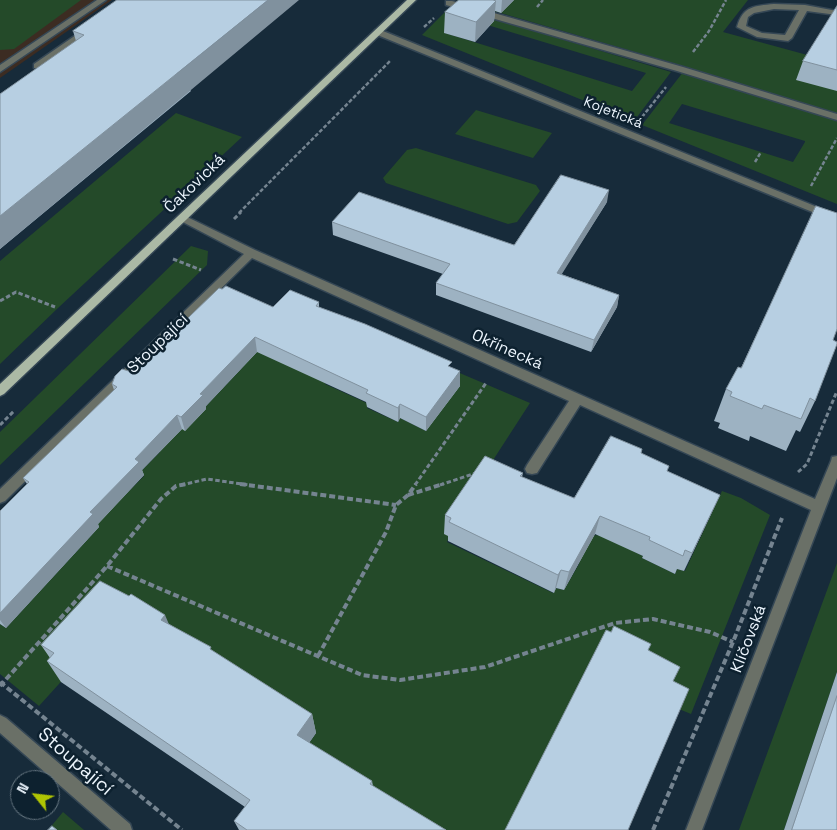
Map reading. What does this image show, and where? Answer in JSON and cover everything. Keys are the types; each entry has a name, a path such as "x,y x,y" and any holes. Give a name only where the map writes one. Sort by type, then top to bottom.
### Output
{"main road":[{"name":"Čakovická","path":"0,391 412,0"}],"street":[{"path":"0,69 102,0"},
{"path":"805,6 788,38 760,35 741,27 745,15 761,4 780,2 805,6 837,13"},
{"path":"449,3 680,69 837,117"},
{"path":"37,66 98,22"},
{"name":"Kojetická","path":"378,32 837,219"},
{"name":"Okřínecká","path":"183,218 251,253 819,508"},
{"name":"Stoupající","path":"0,497 251,253"},
{"path":"532,469 577,399"},
{"name":"Klíčovská","path":"694,830 837,460"},
{"name":"Stoupající","path":"0,724 124,830"}],"path":[{"path":"640,118 709,30 726,0"},
{"path":"406,44 449,3"},
{"path":"810,187 837,138"},
{"path":"0,301 16,292 80,316"},
{"path":"318,656 386,532 396,505 408,495 488,381 479,377"},
{"path":"408,495 477,472"},
{"path":"182,830 1,684 107,566 161,499 176,486 207,479 396,505"},
{"path":"653,830 733,642 783,518 778,514"},
{"path":"107,566 362,674 400,680 485,667 615,624 653,619 710,632 733,642"}],"shaded area":[{"path":"0,0 112,0 0,78"}],"green space":[{"path":"0,0 81,0 14,49 0,50"},
{"path":"456,0 748,0 723,32 811,56 837,91 837,204 642,125 687,67","holes":["682,104 805,141 793,162 669,123"]},
{"path":"451,6 671,72 634,121 422,35","holes":["461,17 646,73 632,91 445,33"]},
{"path":"476,110 552,133 533,158 455,134"},
{"path":"176,113 242,137 0,364 0,261"},
{"path":"416,148 536,185 540,191 517,222 508,224 386,183 383,178 407,150"},
{"path":"191,246 208,251 207,265 0,465 0,432"},
{"path":"253,346 328,380 325,384 369,404 367,408 398,422 400,418 426,431 455,371 530,403 464,505 447,542 553,593 556,588 564,590 579,564 586,536 601,535 675,574 677,569 685,571 722,491 741,498 770,515 691,714 679,709 509,830 420,830 297,760 316,733 68,674 39,706 0,674 0,624 6,628 99,527 91,521 120,500 144,476 140,472 160,452 156,450 204,408 242,368"},
{"path":"837,563 837,672 784,830 739,830"},
{"path":"63,812 84,830 48,830 56,820 60,820 60,816"}],"building":[{"path":"117,0 268,0 0,216 0,94 84,35 73,31"},
{"path":"459,0 496,1 476,22 445,12"},
{"path":"837,6 837,70 803,61"},
{"path":"561,175 609,190 557,273 619,295 594,340 436,283 450,264 332,222 359,192 514,245"},
{"path":"816,206 837,213 837,329 833,340 837,344 815,401 810,398 801,419 764,405 762,409 730,396 732,392 726,389 738,367 741,368"},
{"path":"226,286 273,307 290,290 319,302 316,306 365,324 452,362 448,366 460,371 426,417 400,404 398,408 366,393 368,390 255,337 200,394 203,395 181,417 177,415 135,459 139,462 90,512 93,514 0,613 0,511 29,482 23,478 117,387 112,384 115,376 122,369 132,372 219,288 222,289"},
{"path":"611,436 642,449 641,453 669,466 667,471 720,495 692,553 685,550 683,556 649,540 650,537 600,516 569,572 561,570 558,575 449,522 451,518 445,515 485,456 523,473 520,476 574,498"},
{"path":"100,581 129,596 131,594 165,615 161,620 211,647 210,649 312,714 297,735 372,781 370,784 446,830 247,830 234,821 250,800 47,661 54,653 41,645"},
{"path":"614,626 651,644 648,650 680,667 673,681 689,689 628,830 505,830 606,630 611,632"},
{"path":"837,696 837,830 792,830"},
{"path":"52,826 57,830 48,830"}]}
